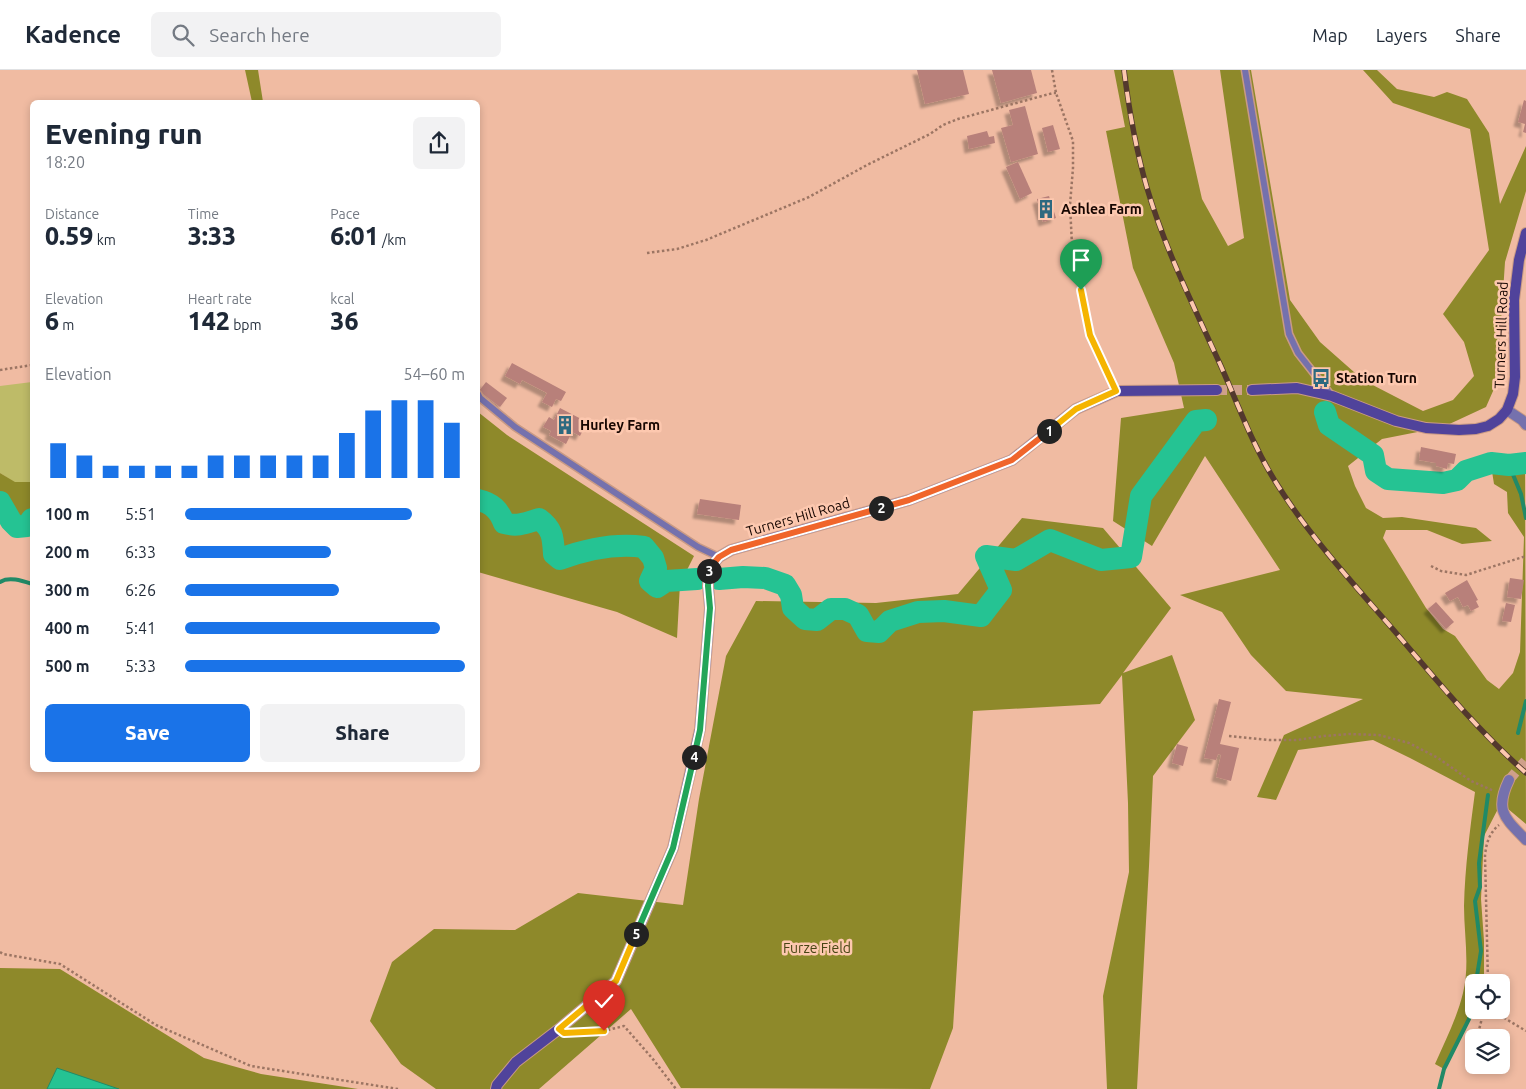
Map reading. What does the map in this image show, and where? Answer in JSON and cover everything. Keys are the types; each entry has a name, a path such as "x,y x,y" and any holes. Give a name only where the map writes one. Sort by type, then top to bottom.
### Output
{"main road":[{"name":"Turners Hill Road","path":"1507,410 1513,394 1515,377 1514,300 1518,260 1526,234"},
{"path":"1252,390 1297,388 1332,396 1396,421 1426,428 1459,430 1488,426 1499,419 1507,410"},
{"name":"Turners Hill Road","path":"719,557 731,550 909,500 1012,460 1076,409 1116,391 1217,390"},
{"path":"497,1087 516,1062 616,981 673,848 700,730 710,608 709,569 719,557"}],"street":[{"path":"1507,410 1526,425"},
{"path":"1509,780 1502,794 1502,813 1526,840"}],"lane":[{"path":"1245,70 1289,334 1298,353 1332,396"},
{"path":"480,398 515,427 698,547 719,557"}],"path":[{"path":"1052,70 1056,93 1073,141 1070,205 1073,254 1090,335 1116,391"},
{"path":"646,253 677,250 706,240 809,197 867,165 930,134 943,125 958,119 1053,92 1056,93"},
{"path":"0,370 30,365"},
{"path":"1431,566 1441,571 1466,575 1525,556"},
{"path":"1229,736 1270,740 1298,740 1340,735 1379,735 1409,743 1438,758 1471,781 1502,794"},
{"path":"1488,974 1484,856 1492,830 1506,819"},
{"path":"0,957 2,953 60,964 156,1026 251,1066 398,1089"},
{"path":"1506,1019 1526,1031"},
{"path":"559,1029 564,1033 604,1031 624,1026 676,1089"}],"shaded area":[{"path":"30,382 30,482 14,482 0,473 0,386"},
{"path":"57,1068 119,1089 47,1089"}],"green space":[{"path":"245,70 258,70 263,100 252,100"},
{"path":"1114,70 1173,70 1202,199 1228,246 1244,238 1220,70 1251,70 1290,300 1320,342 1363,380 1423,411 1453,400 1474,376 1464,342 1443,314 1489,250 1470,129 1393,103 1363,70 1377,70 1397,89 1434,97 1447,92 1467,99 1489,133 1500,204 1526,146 1526,191 1505,262 1497,382 1486,407 1443,427 1382,439 1348,466 1366,508 1383,518 1402,517 1476,528 1492,541 1462,544 1427,530 1386,530 1383,538 1426,608 1443,629 1455,636 1487,680 1499,689 1513,673 1520,652 1524,537 1508,513 1507,492 1494,484 1491,465 1521,465 1525,467 1526,824 1501,803 1484,836 1481,899 1484,974 1466,974 1464,906 1475,792 1373,740 1298,750 1276,800 1257,797 1284,735 1363,699 1286,691 1251,655 1222,612 1180,595 1280,570 1205,456 1152,546 1113,521 1121,418 1184,408 1174,363 1133,268 1106,131 1125,127"},
{"path":"480,414 507,435 694,556 680,584 677,638 617,612 480,573"},
{"path":"0,473 15,482 30,482 30,522 27,526 17,527 11,521 0,502"},
{"name":"Furze Field","path":"1022,518 1103,528 1171,608 1123,673 1172,655 1195,720 1153,776 1137,1089 1107,1089 1103,996 1129,872 1122,675 1100,704 973,711 953,1028 930,1089 681,1088 631,1009 539,1089 436,1089 401,1064 370,1021 392,962 434,929 515,930 578,893 683,905 699,799 726,656 756,601 876,603 958,594"},
{"path":"0,968 60,969 204,1058 261,1074 358,1089 0,1089"},
{"path":"1465,982 1465,1019 1469,1019 1444,1069 1435,1064 1458,1011"}],"building":[{"path":"917,70 963,70 969,94 925,104"},
{"path":"992,70 1031,70 1037,93 1001,103"},
{"path":"1524,100 1526,101 1526,133 1523,132 1525,124 1518,122"},
{"path":"1025,106 1038,154 1011,162 1001,128 1013,125 1009,110"},
{"path":"1053,125 1060,149 1048,152 1042,128"},
{"path":"987,131 989,137 994,136 995,143 969,149 967,136"},
{"path":"1018,162 1032,193 1020,199 1006,167"},
{"name":"Ashlea Farm","path":"1049,196 1056,218 1043,222 1037,199"},
{"path":"512,363 566,392 561,401 556,399 552,407 542,402 547,393 522,380 520,384 505,376"},
{"path":"486,382 507,398 500,407 480,392"},
{"name":"Hurley Farm","path":"560,408 587,422 580,436 572,432 566,444 549,435 551,431 543,427 549,417 554,420"},
{"path":"1421,447 1456,454 1454,464 1448,463 1447,469 1436,466 1436,463 1419,460"},
{"path":"700,499 741,505 739,520 697,514"},
{"path":"1510,578 1524,580 1521,599 1507,597"},
{"path":"1467,580 1478,600 1476,601 1479,607 1471,611 1468,605 1463,607 1458,597 1450,601 1445,593"},
{"path":"1436,602 1454,622 1446,629 1428,609"},
{"path":"1506,603 1515,605 1511,622 1502,621"},
{"path":"1219,699 1231,702 1220,744 1239,748 1231,781 1216,777 1221,755 1218,754 1216,760 1204,758"},
{"path":"1177,744 1188,747 1183,766 1172,763"}],"waterway":[{"path":"1325,412 1329,425 1373,455 1376,471 1388,479 1443,483 1457,480 1466,471 1491,463 1509,465 1526,463"},
{"path":"719,579 765,578 785,585 791,595 793,608 805,619 817,620 831,609 845,609 858,615 867,631 879,632 890,621 918,612 944,611 981,616 1001,590 986,556 1016,560 1050,540 1101,560 1131,557 1141,496 1196,421 1206,420"},
{"path":"1509,465 1521,494 1526,518"},
{"path":"480,501 494,508 500,514 504,523 518,525 539,519 550,530 554,554 560,559 580,552 601,548 622,546 644,547 653,558 656,568 650,581 657,587 666,581 697,579"},
{"path":"0,502 11,521 17,527 27,526 30,522"},
{"path":"0,582 12,579 30,583"},
{"path":"1518,733 1526,701"},
{"path":"1477,974 1481,951 1475,901 1480,887 1479,863 1488,795"},
{"path":"1439,1089 1444,1069 1469,1019"}],"tunnel":[{"path":"1217,390 1252,390"},
{"path":"1509,780 1526,760"}],"railway":[{"path":"1124,70 1136,145 1143,174 1162,233 1180,278 1252,438 1275,481 1315,538 1345,574 1456,702 1490,739 1526,773"}],"place":[{"name":"Ashlea Farm","path":"1046,209"},
{"name":"Station Turn","path":"1321,378"},
{"name":"Hurley Farm","path":"565,425"}],"route":[{"path":"604,1031 564,1033 559,1029 616,981 673,848 700,730 710,608 709,569 719,557 731,550 909,500 1012,460 1076,409 1116,391 1090,335 1081,290"}]}
